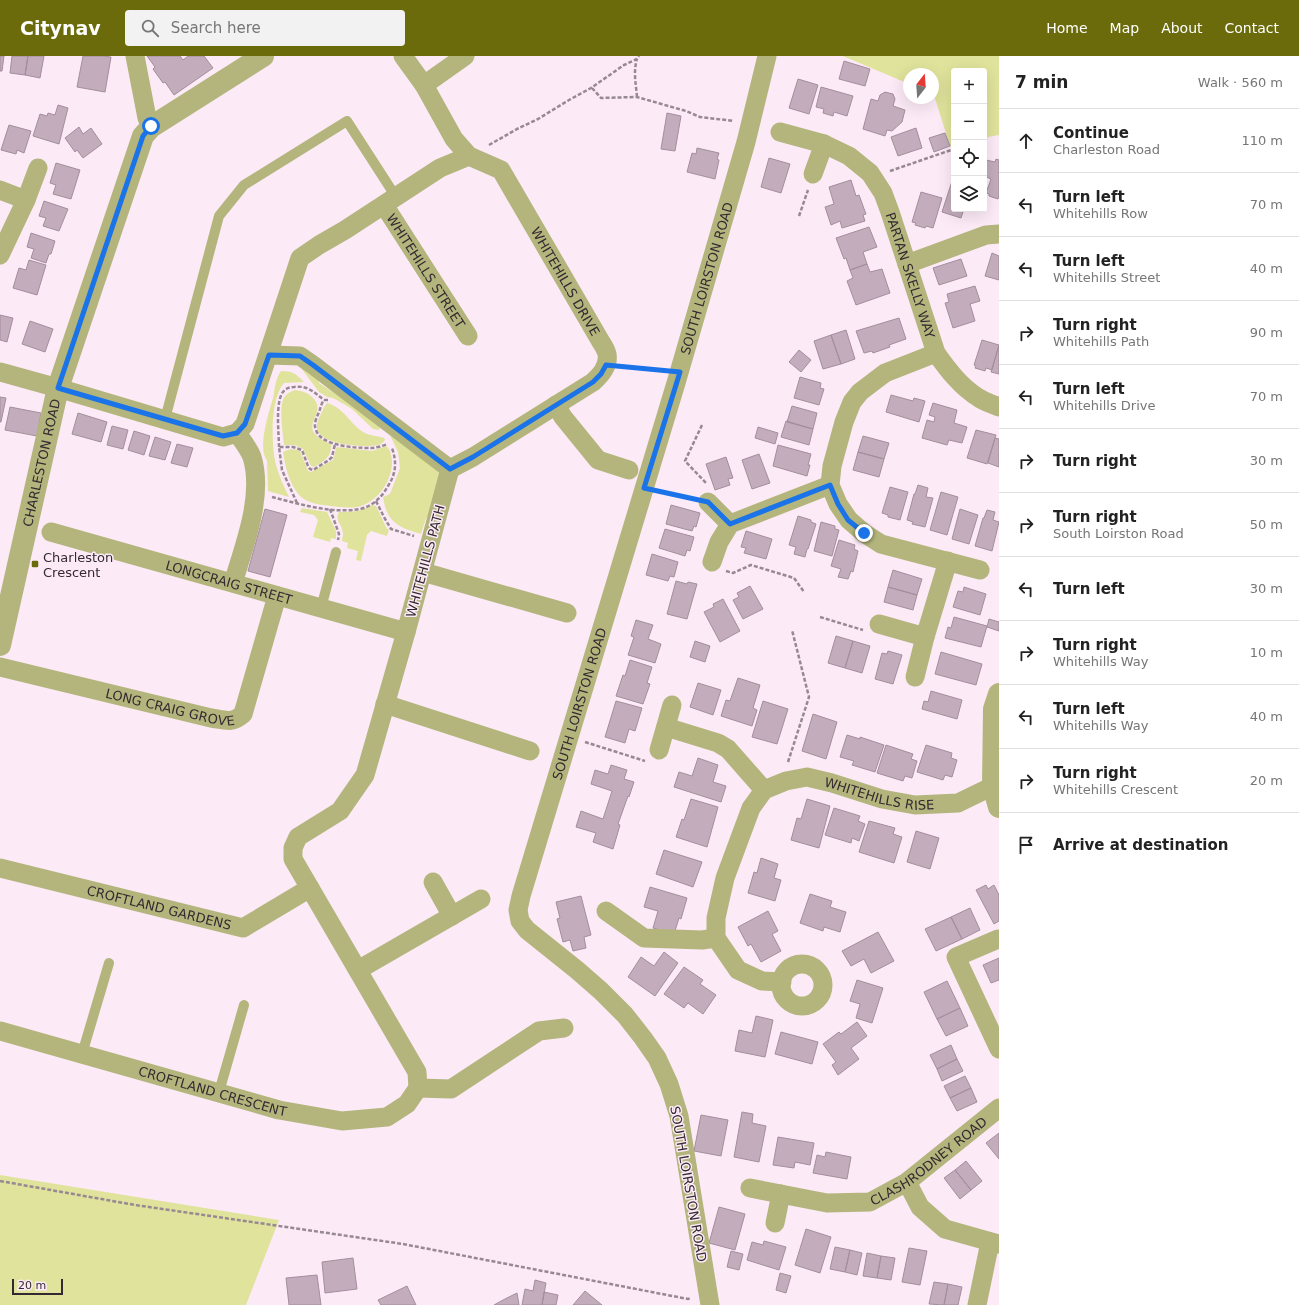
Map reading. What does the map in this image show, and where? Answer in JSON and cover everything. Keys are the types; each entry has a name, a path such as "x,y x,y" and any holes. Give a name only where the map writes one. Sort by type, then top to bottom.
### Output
{"street":[{"path":"135,56 147,118 151,126 263,56"},
{"name":"WHITEHILLS DRIVE","path":"403,56 424,85 454,139 469,156 501,170 601,342 607,354 606,365"},
{"path":"424,85 465,56"},
{"name":"SOUTH LOIRSTON ROAD","path":"709,1298 679,1116 669,1084 657,1058 644,1038 625,1015 601,991 527,930 520,921 518,910 569,736 680,372 751,124 767,56"},
{"name":"CHARLESTON ROAD","path":"0,645 58,388 143,136 151,126"},
{"name":"PARTAN SKELLY WAY","path":"780,132 824,144 849,156 870,173 883,193 936,354 950,373 964,386 979,398 999,407"},
{"path":"813,174 824,144"},
{"name":"WHITEHILLS STREET","path":"237,433 245,424 300,258 440,168 469,156"},
{"path":"0,255 26,200 38,168"},
{"path":"0,190 26,200"},
{"name":"WHITEHILLS STREET","path":"390,201 468,336"},
{"path":"907,264 986,235 999,234"},
{"path":"936,354 885,373 860,392 852,402 844,422 832,466 830,485 838,504 848,520 881,544 980,570"},
{"path":"269,355 300,356 450,469 473,457 593,382 601,374 606,365"},
{"path":"0,372 223,436 237,433 252,456 256,491 255,501 233,583"},
{"path":"556,405 563,417 598,460 629,470"},
{"name":"WHITEHILLS PATH","path":"310,888 293,859 293,848 298,836 340,811 364,775 386,704 450,469"},
{"path":"712,562 718,542 730,524 830,485"},
{"path":"708,502 730,524"},
{"name":"LONGCRAIG STREET","path":"51,532 406,632"},
{"path":"915,677 925,637 948,561"},
{"path":"423,572 567,613"},
{"name":"LONG CRAIG GROVE","path":"0,668 211,718 227,721 236,720 243,714 277,596"},
{"path":"879,624 925,637"},
{"path":"996,796 994,708 999,694"},
{"path":"386,704 530,751"},
{"path":"658,750 672,705"},
{"path":"666,727 718,743 728,749 764,790"},
{"name":"WHITEHILLS RISE","path":"716,938 716,918 725,878 750,808 764,790 782,782 807,777 832,783 882,799 915,805 958,803 996,796"},
{"name":"CROFTLAND GARDENS","path":"0,868 243,928 310,888"},
{"path":"433,882 452,916"},
{"path":"310,888 417,1072 418,1088 451,1089 539,1031 564,1028"},
{"path":"358,970 481,899"},
{"path":"606,911 644,938 702,940 716,938 738,970 762,981 782,982"},
{"path":"998,939 956,957 999,1049"},
{"name":"CROFTLAND CRESCENT","path":"0,1031 220,1092 279,1110 342,1121 387,1117 407,1104 418,1088"},
{"name":"CLASHRODNEY ROAD","path":"750,1188 827,1203 870,1202 907,1182 999,1108"},
{"path":"907,1182 920,1207 946,1229 994,1243 977,1305"},
{"path":"775,1223 781,1194"}],"lane":[{"path":"165,419 219,216 244,185 347,121 390,201"},
{"path":"321,608 336,552"},
{"path":"82,1054 109,963"},
{"path":"220,1092 244,1005"}],"path":[{"path":"637,97 634,75 635,66 639,56"},
{"path":"469,156 517,128 538,119 592,88 624,65 637,59"},
{"path":"592,88 601,98 637,97 686,111 700,117 751,124"},
{"path":"872,177 951,150"},
{"path":"799,216 813,174"},
{"path":"606,365 680,372"},
{"path":"297,503 282,470 278,420 280,400 283,392 289,388 300,386 311,388 324,400 331,401"},
{"path":"324,400 321,404 315,425 319,436 332,444 370,448 380,447 390,443"},
{"path":"256,491 271,497 330,509 362,509 383,495 392,481 395,469 395,455 385,435 385,419"},
{"path":"644,488 708,502 713,490 685,462 702,425"},
{"path":"279,447 293,447 302,450 308,466 313,470 332,458 335,444"},
{"path":"376,501 391,529 431,542"},
{"path":"330,509 339,534 336,552"},
{"path":"712,562 721,570 732,573 751,565 794,578 804,592"},
{"path":"820,617 871,632 879,624"},
{"path":"782,782 809,697 792,630"},
{"path":"569,736 654,764 658,750"},
{"path":"0,1181 135,1205 403,1244 688,1299 709,1298"}],"green space":[{"path":"843,56 999,56 999,135 987,138 987,68 951,68 951,146 937,104 939,104 939,68 903,68 903,81"},
{"path":"301,368 315,371 319,383 381,424 379,430 373,429 352,409 319,392"},
{"path":"281,371 294,374 304,382 284,383 279,390 274,411 274,456 283,485 289,497 268,491 267,460 264,455 263,448 263,439 276,381"},
{"path":"295,390 310,395 317,403 318,408 312,427 313,431 321,439 331,444 330,452 327,458 314,467 311,466 303,449 295,445 284,445 281,409 282,404 286,395"},
{"path":"327,403 339,409 360,430 367,434 384,438 385,440 379,445 363,446 344,444 326,439 317,429 317,423"},
{"path":"390,435 437,467 441,479 432,516 426,518 421,534 397,524 390,517 386,509 383,497 390,494 400,468 398,452"},
{"path":"386,446 390,451 392,467 384,488 368,503 354,507 318,504 302,498 290,480 286,469 283,452 291,449 300,451 308,471 311,472 333,460 337,447 372,451"},
{"path":"372,505 376,506 387,529 389,529 387,536 371,531 367,535 361,561 356,560 358,551 347,548 348,543 342,541 343,531 338,521 338,515 339,512 352,512"},
{"path":"302,508 327,512 336,531 336,539 331,538 330,542 313,537 318,520 314,515 300,512"},
{"path":"0,1175 279,1220 246,1305 0,1305"}],"building":[{"path":"0,56 4,56 2,71 0,71"},
{"path":"12,56 28,56 25,75 10,73"},
{"path":"28,56 44,56 40,78 25,75"},
{"path":"83,56 111,57 105,92 77,87"},
{"path":"147,56 180,56 183,60 188,56 204,56 213,68 174,95 153,69 155,67"},
{"path":"844,61 870,69 865,86 839,79"},
{"path":"798,79 818,85 809,114 789,108"},
{"path":"821,87 853,96 847,116 834,112 833,116 823,113 824,109 816,107"},
{"path":"885,92 893,94 895,99 893,106 905,110 902,122 892,131 887,130 885,136 863,129 871,99 878,101 880,95"},
{"path":"58,105 68,108 59,144 33,136 40,114 47,116 48,113 55,115"},
{"path":"667,113 681,116 675,151 661,149"},
{"path":"9,125 31,131 24,153 17,150 16,154 1,150"},
{"path":"79,127 83,134 91,128 102,144 83,158 77,150 75,152 65,138"},
{"path":"916,128 922,148 898,156 891,137"},
{"path":"945,133 950,146 934,152 929,138"},
{"path":"697,148 719,153 715,179 687,172 692,153 696,154"},
{"path":"769,158 790,164 781,193 761,187"},
{"path":"996,159 999,160 998,199 989,196 989,194 987,193 991,179 987,177 987,160 995,162"},
{"path":"56,163 80,170 71,199 53,194 56,185 50,183"},
{"path":"851,180 856,196 859,195 866,214 863,215 865,221 842,228 840,221 831,225 825,207 834,204 829,187"},
{"path":"951,184 951,212 963,212 961,218 942,212"},
{"path":"921,192 942,198 933,228 926,226 925,228 915,225 916,223 912,222"},
{"path":"44,201 68,209 59,231 43,226 46,218 39,216"},
{"path":"869,227 877,247 863,252 867,264 850,270 836,238"},
{"path":"31,233 55,241 51,254 49,254 46,263 31,258 34,249 27,247"},
{"path":"992,253 999,256 999,280 985,276"},
{"path":"961,259 967,276 939,285 933,268"},
{"path":"29,260 46,265 37,295 13,288 19,268 26,270"},
{"path":"867,264 870,272 882,269 890,293 856,305 847,281 853,278 850,270"},
{"path":"975,286 980,301 970,304 975,321 953,328 945,303 949,302 947,294"},
{"path":"0,315 13,318 7,342 0,340"},
{"path":"899,318 906,339 873,353 872,351 864,353 856,331"},
{"path":"30,321 53,329 45,352 22,344"},
{"path":"846,330 855,359 841,364 831,335"},
{"path":"831,335 841,364 823,369 814,341"},
{"path":"982,340 999,345 992,370 986,368 985,371 975,368 976,366 974,365"},
{"path":"999,345 999,374 991,372"},
{"path":"799,350 811,360 801,372 789,362"},
{"path":"800,377 821,383 820,388 824,389 819,405 794,398"},
{"path":"891,395 913,401 914,398 925,401 919,422 886,412"},
{"path":"0,397 6,398 1,422 0,422"},
{"path":"933,403 957,410 954,423 967,427 962,443 949,440 947,445 922,438 927,420 934,422 935,417 929,415"},
{"path":"792,406 817,413 813,429 787,422"},
{"path":"10,407 41,413 37,436 5,430"},
{"path":"78,413 107,422 101,442 72,434"},
{"path":"786,421 813,429 809,445 781,437"},
{"path":"112,426 128,430 123,449 107,445"},
{"path":"758,427 778,433 775,444 755,438"},
{"path":"976,430 996,435 987,464 967,458"},
{"path":"134,431 150,436 144,455 128,450"},
{"path":"863,436 889,443 884,459 858,452"},
{"path":"155,437 171,442 165,460 149,456"},
{"path":"995,438 999,439 999,467 988,463"},
{"path":"177,444 193,448 187,467 171,463"},
{"path":"778,445 811,454 807,476 773,466"},
{"path":"858,452 884,459 879,477 853,470"},
{"path":"759,454 770,483 752,489 742,460"},
{"path":"726,457 733,478 728,479 730,485 715,490 706,464"},
{"path":"918,485 928,488 926,497 933,498 925,527 912,524 913,522 907,520"},
{"path":"890,487 908,492 900,520 888,517 888,515 882,513"},
{"path":"941,492 958,497 947,535 930,530"},
{"path":"671,505 700,513 696,527 694,526 692,531 666,524"},
{"path":"265,509 287,515 270,577 248,571"},
{"path":"960,509 978,515 969,544 952,539"},
{"path":"987,510 995,512 993,520 999,522 992,551 975,546 983,518"},
{"path":"798,516 811,520 811,522 816,524 805,557 794,554 796,547 789,545"},
{"path":"821,522 835,526 835,529 839,530 832,556 814,551"},
{"path":"665,529 694,537 690,551 687,550 685,556 659,548"},
{"path":"746,531 772,539 766,559 744,553 746,548 741,547"},
{"path":"839,540 855,545 854,549 858,551 853,572 851,571 848,579 838,577 841,569 831,566"},
{"path":"652,554 678,562 674,577 670,576 668,581 646,575"},
{"path":"893,570 922,579 917,595 888,587"},
{"path":"676,581 687,584 688,582 697,584 687,619 667,614"},
{"path":"750,586 763,609 743,619 733,600 739,597 737,593"},
{"path":"888,587 917,595 913,610 884,602"},
{"path":"964,587 986,594 980,615 953,607 958,591 963,592"},
{"path":"723,599 740,631 720,642 704,612 714,607 713,604"},
{"path":"954,617 987,626 981,647 945,638 948,627 951,628"},
{"path":"989,619 999,622 999,631 987,627"},
{"path":"636,620 653,625 648,639 661,644 655,663 628,655 634,637 631,636"},
{"path":"836,636 853,641 845,668 828,663"},
{"path":"695,641 710,646 705,662 690,657"},
{"path":"853,641 870,646 862,673 845,668"},
{"path":"888,651 902,655 893,684 875,679 882,653 887,654"},
{"path":"941,652 982,664 976,685 935,674"},
{"path":"630,660 652,667 647,683 650,684 643,704 616,696"},
{"path":"738,678 760,685 753,708 757,710 752,726 721,716 726,700 730,701"},
{"path":"698,683 721,690 713,715 690,707"},
{"path":"931,691 962,700 957,719 922,709 924,701 928,702"},
{"path":"616,701 642,708 635,731 629,729 625,743 605,737"},
{"path":"763,701 788,709 777,744 752,737"},
{"path":"813,714 837,722 826,759 802,751"},
{"path":"847,735 860,739 860,737 884,745 875,772 852,765 854,761 840,757"},
{"path":"886,745 913,754 911,759 917,761 912,778 905,776 903,781 877,773"},
{"path":"926,745 952,753 951,758 957,760 952,777 945,775 943,780 917,772"},
{"path":"698,758 718,765 713,782 726,786 721,802 674,787 679,772 692,776"},
{"path":"611,765 627,770 624,779 634,782 618,824 620,825 613,849 593,842 596,833 576,827 581,811 603,819 612,791 591,784 595,770 608,774"},
{"path":"691,799 718,807 707,847 676,837"},
{"path":"807,799 830,806 819,848 791,840 797,818 801,819"},
{"path":"834,808 860,816 858,821 865,824 859,841 852,838 851,843 825,835"},
{"path":"869,821 895,828 893,834 902,837 894,863 859,852"},
{"path":"916,831 939,838 930,869 907,862"},
{"path":"664,850 702,862 693,887 656,874"},
{"path":"761,858 778,864 774,878 781,880 775,901 748,893 754,872 757,873"},
{"path":"986,885 988,889 994,885 999,895 999,921 994,924 976,890"},
{"path":"650,887 687,898 681,919 679,918 674,934 653,928 658,911 644,907"},
{"path":"810,894 832,901 830,907 846,912 840,932 824,927 823,931 800,923"},
{"path":"581,896 591,935 584,937 586,948 573,951 570,940 563,942 557,919 560,918 556,902"},
{"path":"970,908 980,930 962,939 951,917"},
{"path":"768,911 778,931 772,934 781,951 761,962 751,944 748,946 738,927"},
{"path":"951,917 962,939 936,951 925,929"},
{"path":"878,932 894,961 871,973 864,959 851,966 842,951"},
{"path":"664,952 678,963 655,996 628,977 641,957 654,966"},
{"path":"999,958 999,980 991,983 983,965"},
{"path":"684,967 703,980 700,984 716,995 703,1014 688,1003 684,1008 664,994"},
{"path":"857,980 883,988 872,1023 856,1018 860,1004 850,1001"},
{"path":"947,981 960,1008 937,1019 924,992"},
{"path":"960,1008 968,1026 946,1036 937,1019"},
{"path":"756,1016 773,1020 765,1057 735,1051 739,1030 752,1033"},
{"path":"857,1022 867,1036 851,1048 859,1059 838,1075 832,1065 836,1062 823,1044 839,1032 841,1034"},
{"path":"781,1032 818,1042 812,1064 775,1054"},
{"path":"951,1045 957,1059 937,1069 930,1055"},
{"path":"957,1059 963,1071 942,1081 937,1069"},
{"path":"965,1076 971,1088 950,1098 944,1086"},
{"path":"971,1088 977,1102 957,1111 950,1098"},
{"path":"742,1112 753,1114 752,1123 766,1126 759,1162 734,1157"},
{"path":"701,1115 728,1120 721,1156 694,1151"},
{"path":"999,1133 999,1159 986,1143"},
{"path":"778,1137 814,1143 810,1165 795,1162 794,1168 773,1165"},
{"path":"826,1152 851,1157 847,1179 813,1173 817,1155 825,1157"},
{"path":"966,1161 982,1181 971,1190 955,1170"},
{"path":"955,1170 971,1190 960,1199 944,1178"},
{"path":"719,1207 745,1214 735,1250 709,1243"},
{"path":"806,1229 831,1237 820,1273 795,1265"},
{"path":"764,1241 786,1247 779,1270 747,1260 752,1242 763,1245"},
{"path":"835,1247 850,1250 845,1272 830,1269"},
{"path":"909,1248 927,1251 920,1285 902,1282"},
{"path":"850,1250 862,1253 857,1275 845,1272"},
{"path":"731,1251 743,1254 739,1270 727,1267"},
{"path":"867,1253 881,1256 877,1278 863,1276"},
{"path":"881,1256 895,1258 891,1280 877,1278"},
{"path":"353,1258 357,1289 325,1293 322,1262"},
{"path":"780,1273 791,1276 786,1293 776,1290"},
{"path":"317,1275 321,1305 289,1305 286,1278"},
{"path":"535,1280 546,1283 542,1305 522,1305 525,1289 533,1291"},
{"path":"934,1282 948,1284 944,1305 929,1304"},
{"path":"948,1284 962,1287 958,1305 944,1305"},
{"path":"407,1286 416,1305 381,1305 378,1300"},
{"path":"585,1291 602,1305 573,1305"},
{"path":"544,1292 558,1295 556,1305 542,1305"},
{"path":"517,1293 519,1305 494,1305 503,1300"}],"place":[{"name":"Charleston Crescent","path":"35,564"}],"route":[{"path":"151,126 143,136 58,388 223,436 237,433 245,424 269,355 300,356 450,469 473,457 593,382 601,374 606,365 680,372 644,488 708,502 730,524 830,485 838,504 848,520 864,533"}]}
